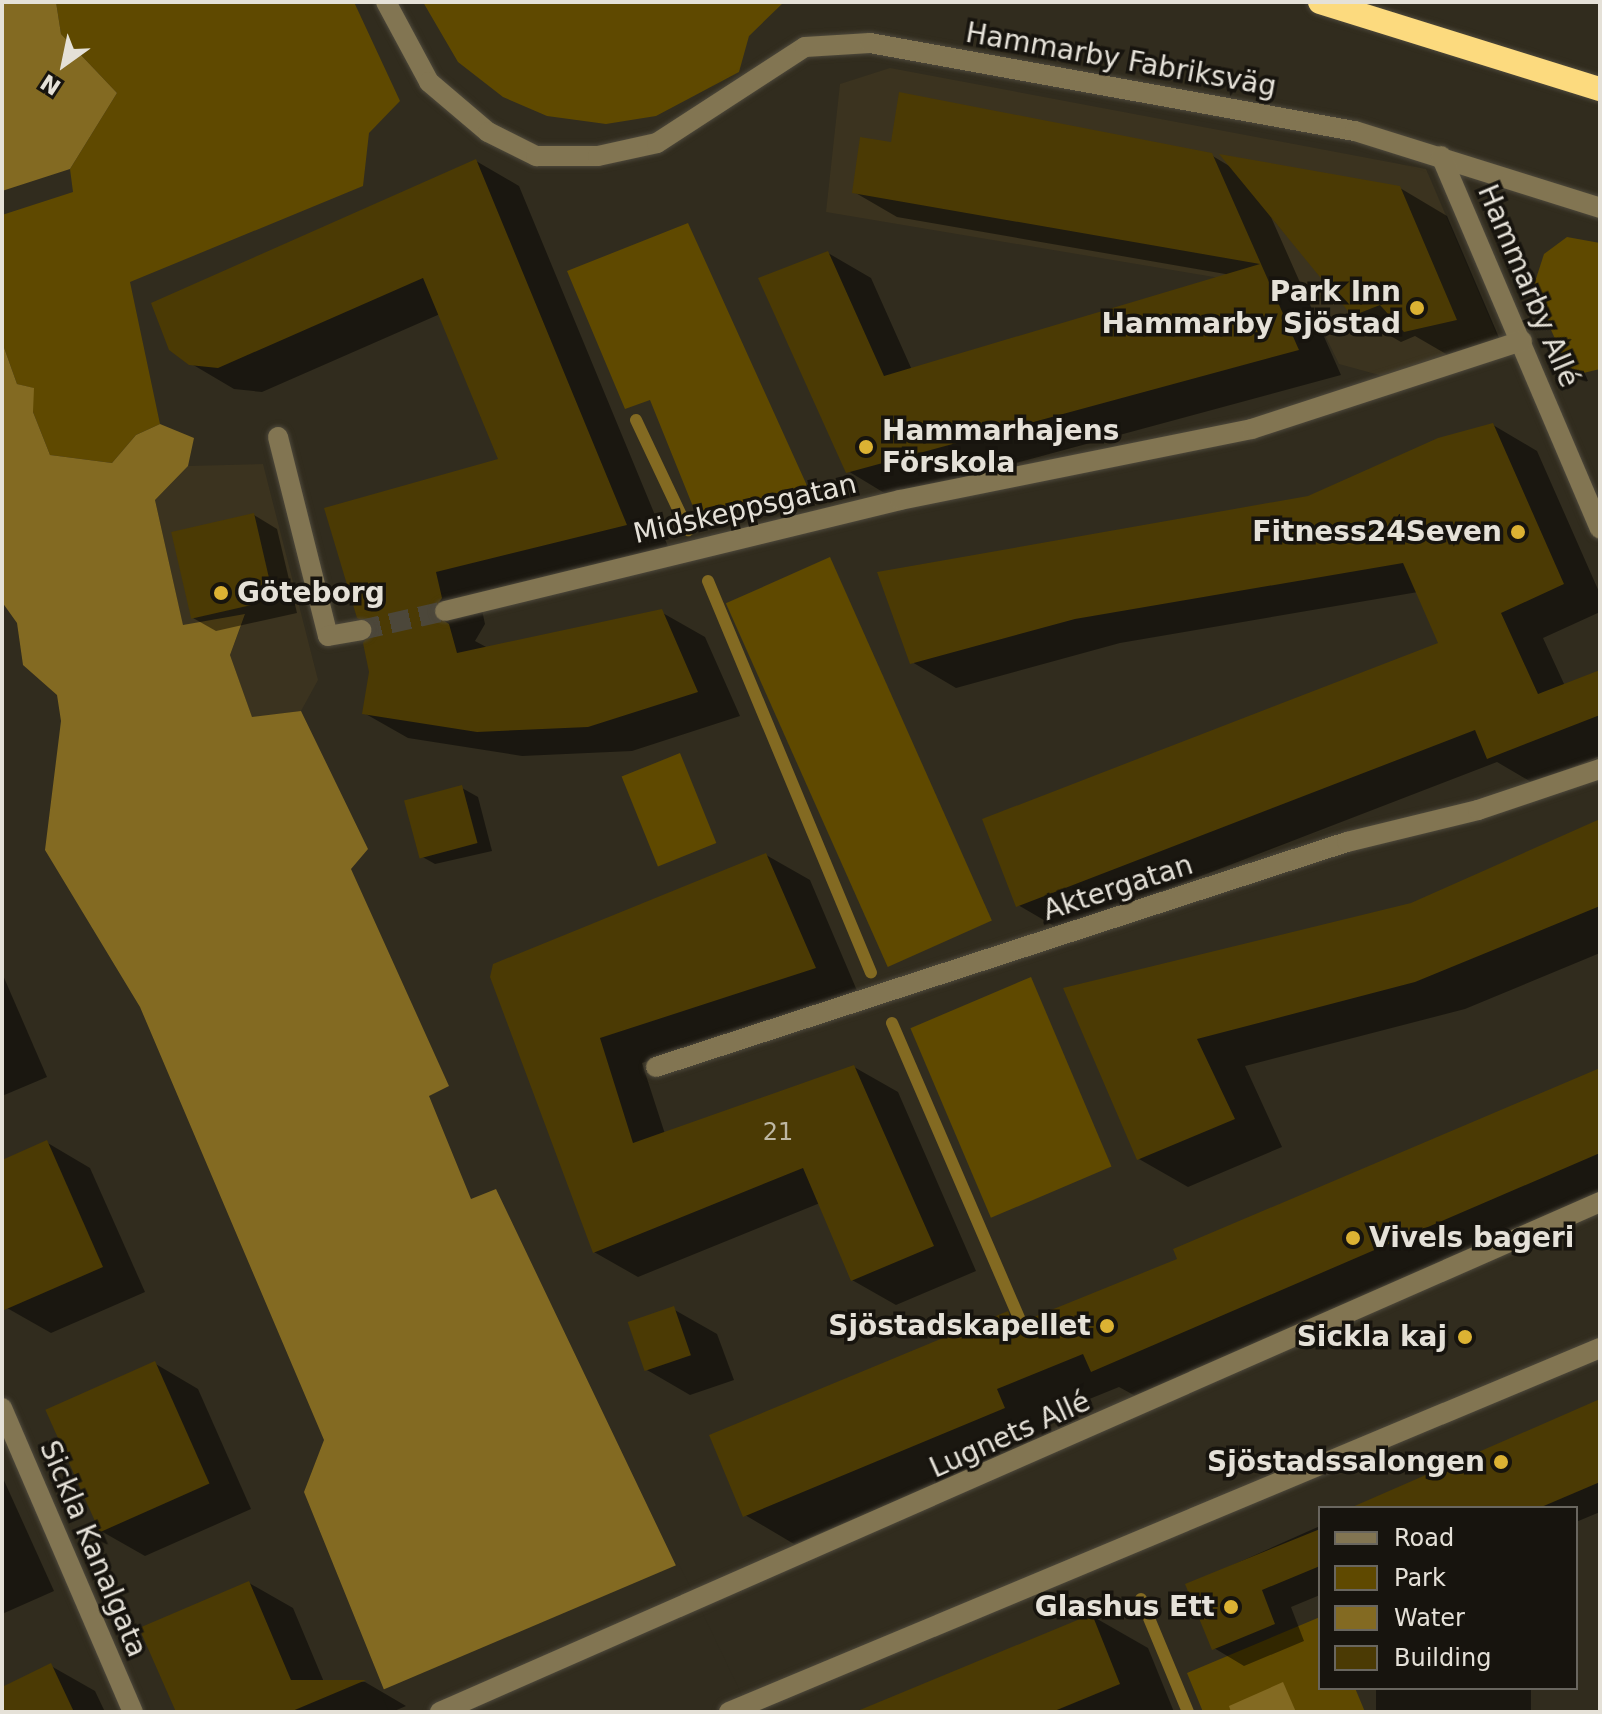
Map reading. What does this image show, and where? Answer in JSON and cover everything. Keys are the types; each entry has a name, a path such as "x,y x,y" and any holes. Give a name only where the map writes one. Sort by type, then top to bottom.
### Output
{"highway":[{"path":"1320,2 1600,89"}],"street":[{"name":"Hammarby Fabriksväg","path":"386,2 429,82 488,132 536,156 598,156 657,143 805,47 870,43 1355,131 1600,208"},
{"name":"Hammarby Allé","path":"1441,156 1600,528"},
{"name":"Midskeppsgatan","path":"445,611 900,500 1252,429 1522,341"},
{"path":"278,437 328,636 361,630"},
{"name":"Aktergatan","path":"656,1067 1347,842 1478,810 1600,769"},
{"name":"Lugnets Allé","path":"440,1712 1600,1202"},
{"path":"729,1712 1600,1348"},
{"name":"Sickla Kanalgata","path":"2,1408 133,1712"}],"shaded area":[{"path":"890,68 1426,169 1501,345 1394,379 1339,364 1304,292 826,212 840,84"},
{"path":"263,464 318,680 301,711 252,718 230,655 245,615 183,626 155,500 188,466"}],"green space":[{"path":"56,2 354,2 400,101 369,133 363,186 130,282 160,424 136,435 112,463 50,455 33,412 33,388 17,384 2,342 2,215 73,192 70,169 117,93 61,34"},
{"path":"423,2 784,2 749,36 739,72 656,116 606,124 547,116 503,97 458,62"},
{"path":"688,223 809,490 698,519 650,400 625,409 567,271"},
{"path":"1567,237 1600,243 1600,369 1571,376 1533,288 1544,254"},
{"path":"830,557 992,921 888,967 726,603"},
{"path":"680,753 716,843 658,867 622,777"},
{"path":"1031,977 1111,1167 991,1218 910,1028"},
{"path":"1318,1618 1318,1690 1356,1690 1365,1712 1203,1712 1187,1673"}],"water":[{"path":"2,2 56,2 61,34 117,93 70,169 2,191"},
{"path":"2,342 17,384 34,388 33,412 50,455 112,463 136,435 160,424 194,438 188,466 155,500 183,625 245,614 230,655 252,717 301,711 368,849 351,869 449,1086 429,1096 471,1199 496,1189 746,1712 393,1712 304,1492 324,1440 140,1007 45,850 61,721 57,695 23,665 17,623 2,602"},
{"path":"1283,1682 1296,1712 1231,1712 1229,1706"}],"pier":[{"path":"679,1564 750,1712 389,1712 380,1691"}],"building":[{"path":"899,92 1212,153 1299,350 846,473 758,278 828,251 884,376 1260,264 852,193 860,137 891,142"},
{"path":"1219,154 1400,186 1457,320 1404,332 1380,305 1352,316"},
{"path":"476,159 627,525 436,572 442,598 432,613 449,624 457,653 662,609 698,692 588,727 477,732 362,714 369,672 363,643 374,627 357,618 324,508 498,459 423,278 218,368 189,365 169,350 151,303"},
{"path":"1493,423 1564,584 1501,613 1538,694 1600,670 1600,715 1487,759 1475,730 1016,907 982,819 1438,643 1403,563 1075,619 910,664 877,572 1308,496 1438,438"},
{"path":"254,513 274,600 191,619 171,532"},
{"path":"462,785 478,843 420,858 404,801"},
{"path":"1600,819 1600,906 1415,982 1197,1039 1235,1119 1137,1160 1063,988 1411,903"},
{"path":"766,853 816,968 600,1038 633,1143 854,1065 934,1246 851,1281 803,1168 593,1253 490,977 493,964"},
{"path":"1600,1068 1600,1153 1091,1372 1083,1354 997,1389 1005,1408 743,1517 709,1435 1008,1311 1014,1325 1177,1259 1173,1249"},
{"path":"47,1140 103,1267 2,1311 2,1160"},
{"path":"674,1306 691,1355 645,1371 628,1322"},
{"path":"155,1361 210,1483 100,1532 45,1410"},
{"path":"1600,1399 1600,1482 1544,1506 1355,1506"},
{"name":"Glashus Ett","path":"1318,1530 1318,1567 1262,1590 1275,1624 1212,1650 1185,1584"},
{"path":"249,1581 291,1680 366,1680 290,1712 176,1712 139,1628"},
{"path":"1092,1614 1120,1684 1052,1712 855,1712"},
{"path":"51,1663 74,1712 2,1712 2,1687"}],"waterway":[{"path":"636,420 688,530"},
{"path":"708,581 871,972"},
{"path":"892,1023 1027,1336"},
{"path":"1141,1599 1188,1712"}],"tunnel":[{"path":"361,630 445,611"}],"place":[{"name":"Park Inn Hammarby Sjöstad","path":"1417,308"},
{"name":"Hammarhajens Förskola","path":"866,447"},
{"name":"Fitness24Seven","path":"1518,532"},
{"name":"Göteborg","path":"221,593"},
{"name":"Vivels bageri","path":"1353,1238"},
{"name":"Sjöstadskapellet","path":"1107,1326"},
{"name":"Sickla kaj","path":"1465,1337"},
{"name":"Sjöstadssalongen","path":"1501,1462"},
{"name":"Glashus Ett","path":"1231,1607"}]}
